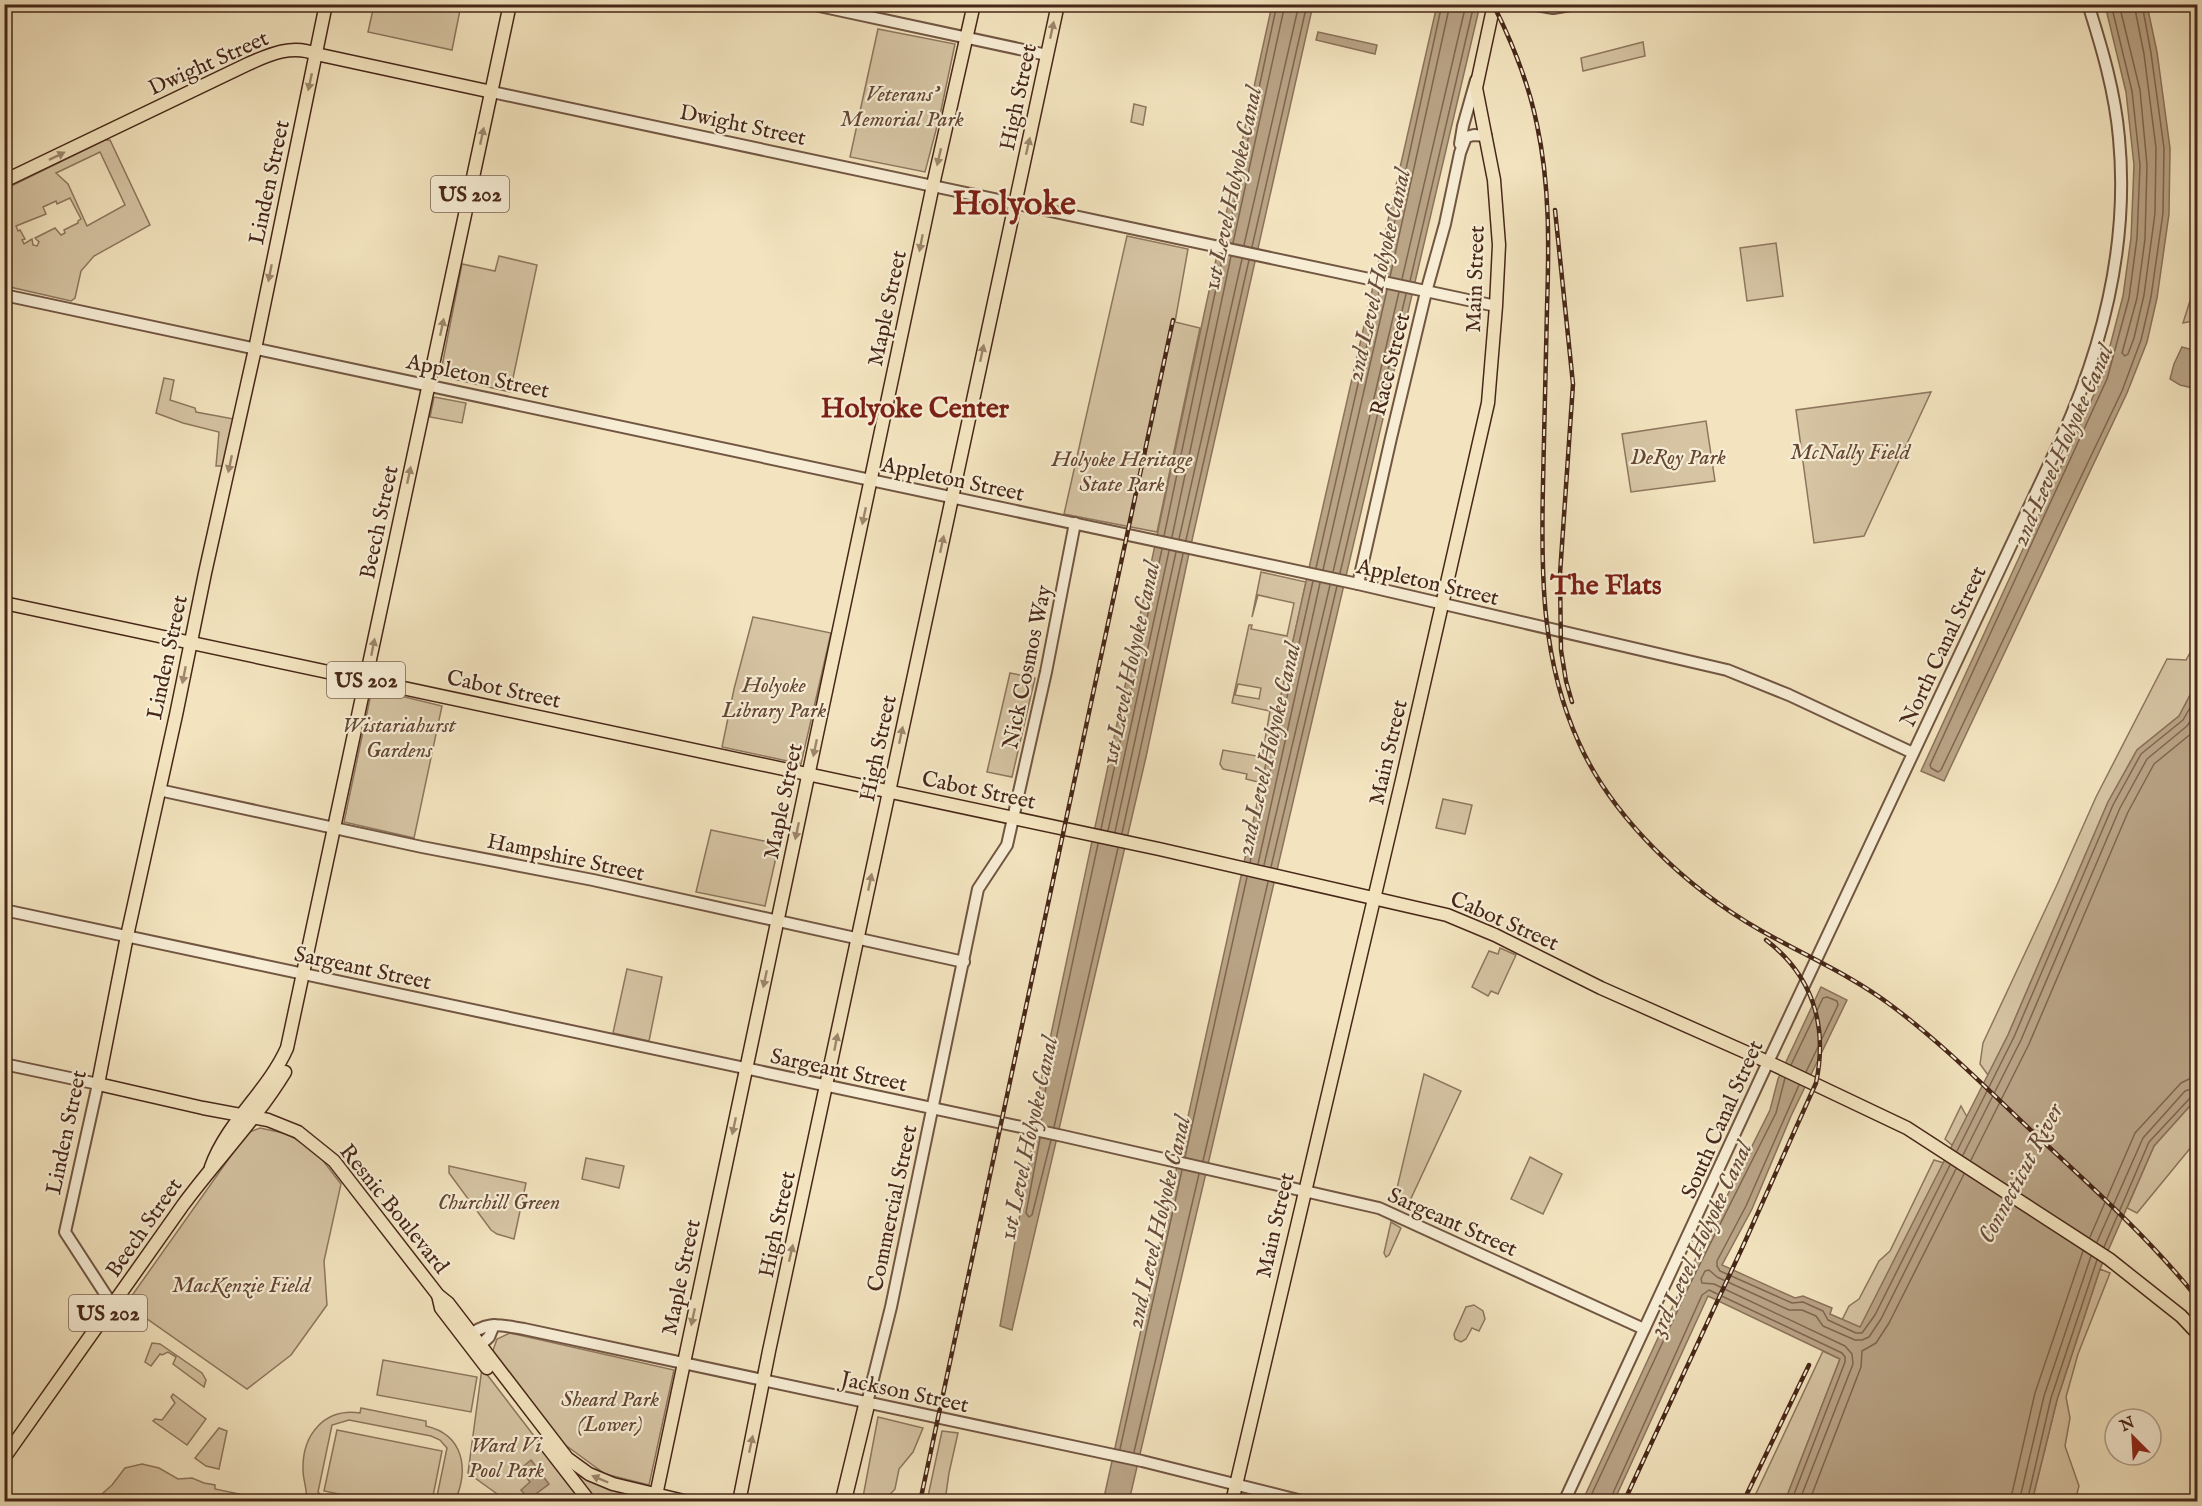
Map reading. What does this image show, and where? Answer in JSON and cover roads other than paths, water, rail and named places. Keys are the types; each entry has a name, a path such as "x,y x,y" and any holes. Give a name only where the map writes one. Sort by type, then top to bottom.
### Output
{"highway":[{"path":"843,1502 867,1403"},
{"path":"853,1502 867,1403"}],"main road":[{"name":"Linden Street","path":"98,1084 127,936 255,349 326,4"},
{"name":"Beech Street","path":"4,1458 211,1167 215,1156 242,1115 273,1075 287,1048 510,4"},
{"name":"Maple Street","path":"655,1498 933,185 974,4"},
{"name":"High Street","path":"739,1502 1058,4"},
{"name":"Main Street","path":"1232,1502 1488,404 1496,306 1498,230 1494,180 1477,93 1479,71 1494,4"},
{"name":"Dwight Street","path":"4,181 270,54 289,50 305,50 492,92"},
{"name":"Cabot Street","path":"4,603 1286,876 1447,915 1464,921 1601,988 1772,1063 1907,1128 2109,1259 2181,1316 2198,1334"},
{"name":"Beech Street","path":"211,1167 219,1161 255,1118 284,1073 288,1063 287,1048"},
{"name":"Resnic Boulevard","path":"98,1084 268,1120 298,1132 334,1161 438,1295 448,1303 477,1349 574,1484 590,1502"},
{"name":"Resnic Boulevard","path":"477,1349 567,1458 589,1474 655,1498 688,1502"}],"street":[{"path":"810,4 1047,54"},
{"path":"1530,4 1553,8 1576,4"},
{"name":"North Canal Street","path":"1913,753 2077,404 2103,327 2118,241 2119,139 2109,74 2088,4"},
{"name":"Race Street","path":"1358,584 1422,290 1445,224 1460,153 1463,126 1479,71"},
{"name":"Dwight Street","path":"492,92 1496,306"},
{"path":"1460,153 1466,137 1486,136"},
{"name":"Appleton Street","path":"4,295 1346,581 1744,675 1913,753"},
{"name":"Nick Cosmos Way","path":"1014,818 1046,673 1075,523"},
{"name":"South Canal Street","path":"1564,1502 1772,1063 1913,753"},
{"name":"Hampshire Street","path":"159,790 593,880 964,962"},
{"name":"Commercial Street","path":"867,1403 893,1297 978,888 1007,845 1014,818"},
{"name":"Sargeant Street","path":"4,910 1063,1136 1304,1190 1391,1213 1644,1329"},
{"path":"4,1064 98,1084"},
{"name":"Linden Street","path":"98,1084 65,1232 113,1306"},
{"name":"Jackson Street","path":"468,1336 484,1325 524,1329 1142,1461 1306,1502"},
{"path":"477,1349 494,1325"}],"water":[{"name":"1st Level Holyoke Canal","path":"1272,5 1313,5 1188,558 1146,757 1012,1330 1000,1326 1033,1141 1040,1086"},
{"name":"2nd Level Holyoke Canal","path":"1437,5 1480,5 1129,1501 1103,1502 1311,559"},
{"path":"2105,5 2147,5 2157,52 2170,148 2169,214 2157,298 2147,342 2127,393 1944,781 1921,771 2102,377 2123,296 2131,238 2134,165 2126,92"},
{"path":"1318,32 1377,45 1375,54 1316,40"},
{"path":"2182,347 2197,351 2197,389 2180,385 2170,379"},
{"name":"Connecticut River","path":"2197,682 2197,1098 2154,1146 2100,1269 2057,1400 2032,1501 1785,1501 1840,1359 1708,1296 1614,1501 1582,1502 1683,1284 1770,1110 1778,1079 1821,987 1847,1000 1791,1116 1752,1209 1722,1265 1795,1298 1803,1296 1832,1308 1830,1314 1860,1327 2008,1035 2108,802 2137,750 2179,716"},
{"path":"531,1460 549,1484 529,1499 521,1490 530,1482 520,1469"}],"railway":[{"path":"1493,4 1525,79 1537,125 1544,170 1548,285 1542,517 1543,583 1550,648 1557,680 1566,712 1594,771 1632,825 1655,850 1706,894 1760,930 1876,995 1929,1036 2120,1214 2198,1299"},
{"path":"1555,210 1573,384 1560,574 1561,650 1572,702"},
{"path":"920,1502 1173,320"},
{"path":"1624,1502 1816,1083 1820,1042 1813,1004 1806,986 1795,970 1766,940"},
{"path":"1743,1502 1809,1365"}],"district":[{"name":"Holyoke","path":"1014,202"},
{"name":"Holyoke Center","path":"915,407"},
{"name":"The Flats","path":"1606,584"}],"park label":[{"name":"Veterans' Memorial Park","path":"902,106"},
{"name":"McNally Field","path":"1850,451"},
{"name":"DeRoy Park","path":"1678,456"},
{"name":"Holyoke Heritage State Park","path":"1122,470"},
{"name":"Holyoke Library Park","path":"774,696"},
{"name":"Wistariahurst Gardens","path":"399,736"},
{"name":"Churchill Green","path":"499,1201"},
{"name":"MacKenzie Field","path":"241,1284"},
{"name":"Sheard Park (Lower)","path":"610,1410"},
{"name":"Ward Vi Pool Park","path":"506,1456"}],"water label":[{"name":"3rd Level Holyoke Canal","path":"1700,1239"}]}
